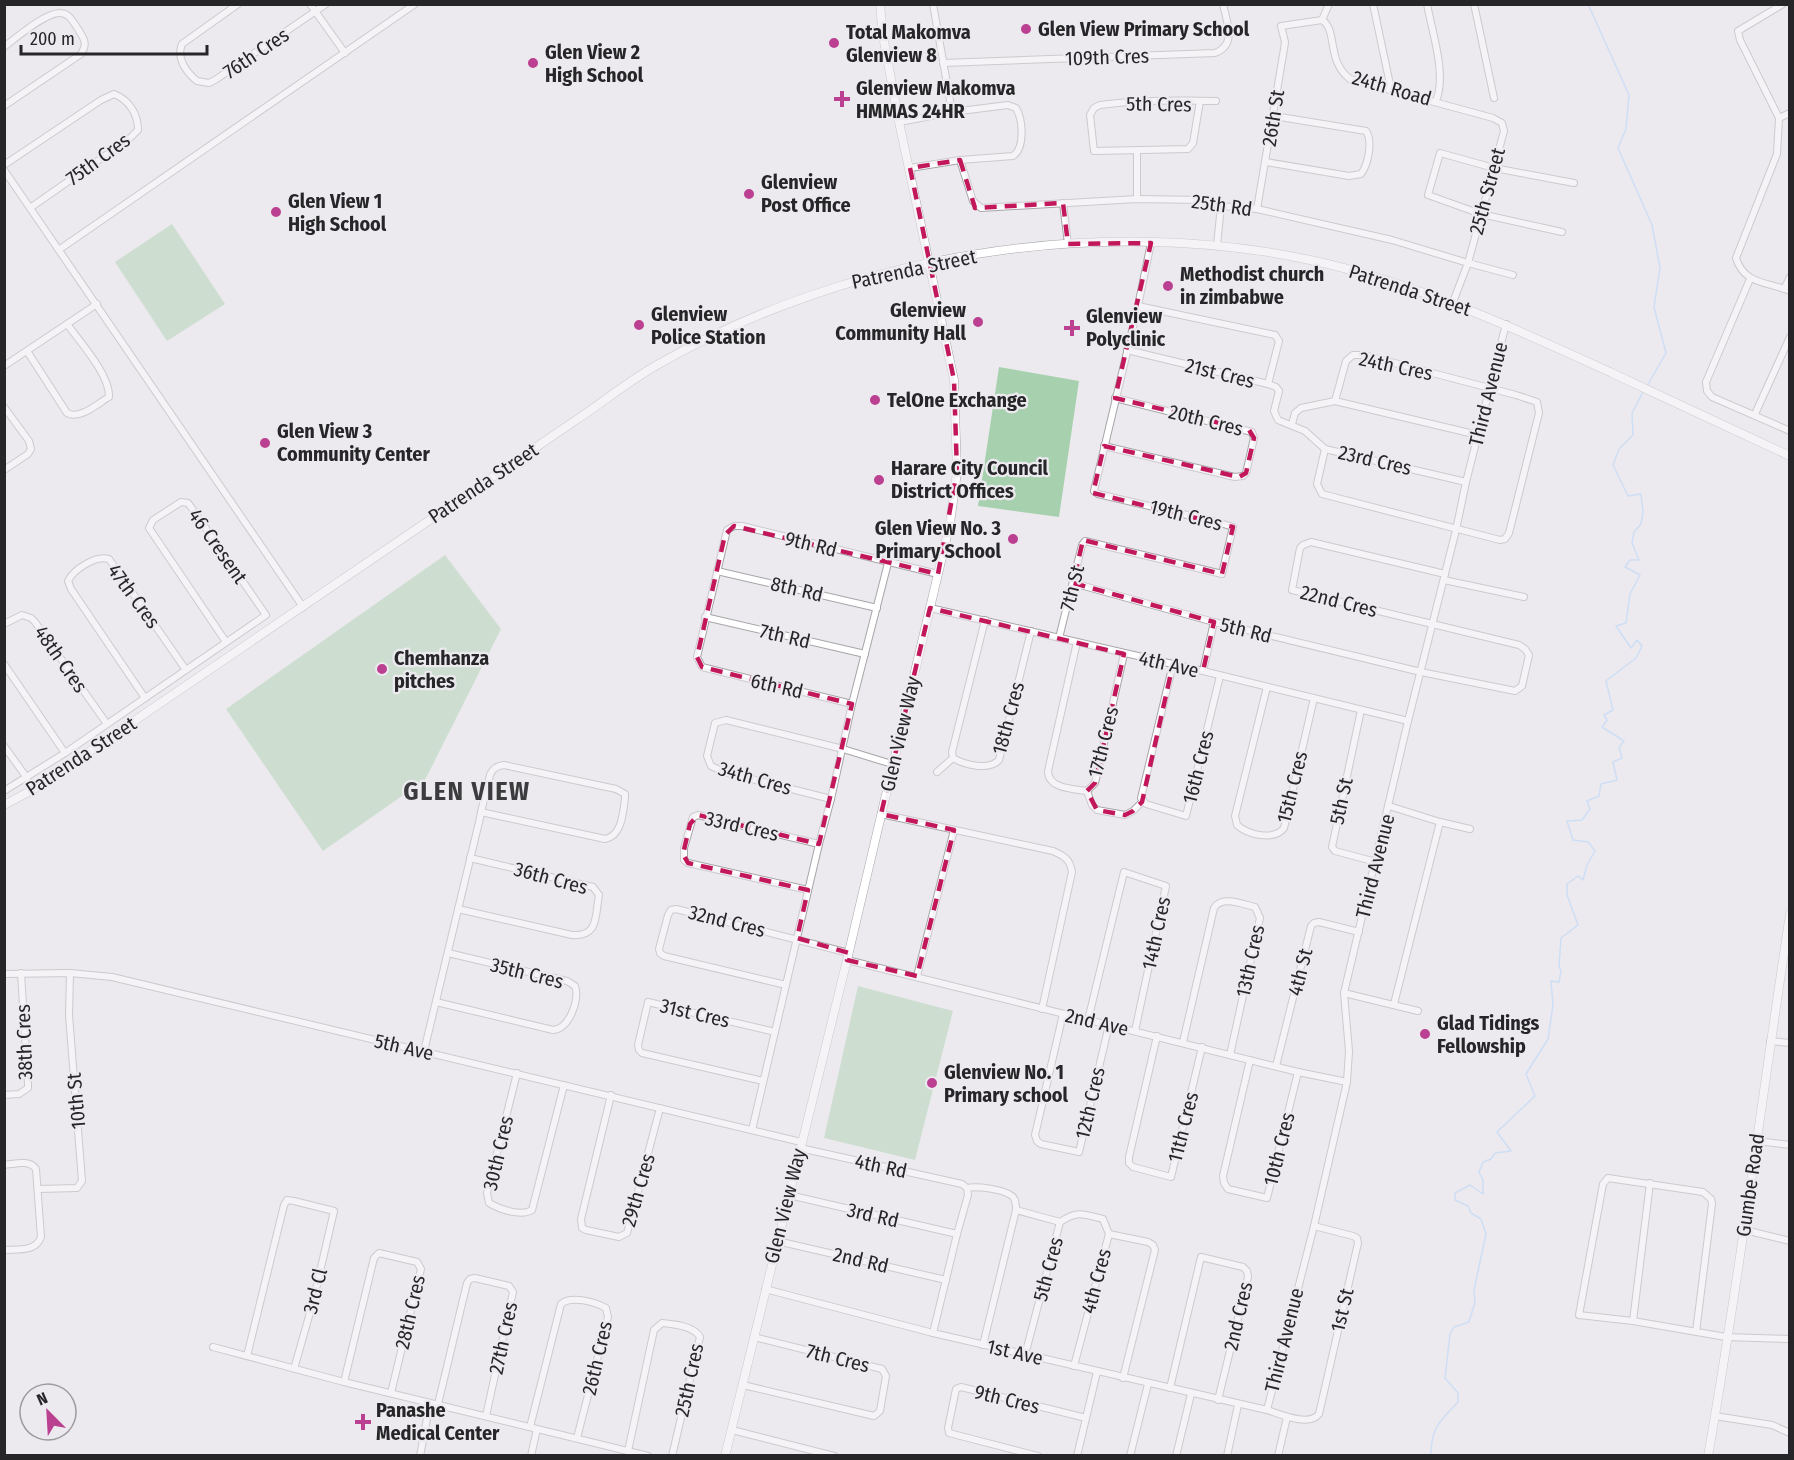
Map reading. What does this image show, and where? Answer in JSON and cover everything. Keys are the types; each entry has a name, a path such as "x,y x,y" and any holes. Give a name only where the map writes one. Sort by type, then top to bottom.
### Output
{"street":[{"name":"76th Cres","path":"238,4 182,44 180,59 197,81 209,83 215,80 315,12"},
{"path":"310,4 345,53"},
{"path":"315,12 326,4"},
{"path":"60,249 416,4"},
{"name":"Glen View Way","path":"725,1455 848,956 950,523 954,495 957,439 954,380 899,122 880,4"},
{"path":"933,4 952,112"},
{"name":"109th Cres","path":"943,63 1215,53 1226,46 1229,38 1223,4"},
{"path":"1322,20 1329,4"},
{"path":"1373,4 1391,89"},
{"path":"1427,4 1440,75 1441,90 1436,101"},
{"path":"1474,4 1494,98"},
{"path":"1783,4 1740,28 1737,33 1779,118 1778,154 1737,254 1740,267 1750,279 1787,290 1790,277"},
{"path":"4,47 51,14 61,13 70,17 85,40 86,47 81,54 4,106"},
{"name":"26th St","path":"1257,209 1285,42 1281,26 1322,20"},
{"name":"24th Road","path":"1322,20 1327,24 1334,57 1344,74 1350,79 1499,120"},
{"name":"75th Cres","path":"4,165 100,100 114,94 124,98 138,119 138,130 129,139 30,208"},
{"path":"1200,101 1216,101"},
{"name":"5th Cres","path":"1200,101 1191,147 1183,150 1094,151 1090,115 1094,108 1104,104 1200,101"},
{"path":"899,122 1008,105 1016,108 1020,115 1020,145 1017,153 910,168"},
{"path":"1779,118 1790,113"},
{"path":"1266,162 1349,176 1360,174 1365,167 1370,140 1366,131 1274,116"},
{"name":"25th Street","path":"1468,263 1504,131 1499,120"},
{"path":"1137,151 1137,199"},
{"path":"1562,232 1481,214 1428,195 1440,153 1494,168 1574,183"},
{"name":"25th Rd","path":"960,160 973,201 978,207 1137,199 1204,200 1221,206 1257,209 1392,240 1513,275"},
{"path":"4,170 303,607"},
{"path":"1063,203 1068,244"},
{"path":"1217,245 1221,206"},
{"path":"1104,446 1151,243"},
{"name":"Patrenda Street","path":"4,805 34,789 657,365 742,323 804,297 854,280 930,264 1033,246 1068,244 1217,245 1307,259 1345,268 1453,302 1506,324 1790,456"},
{"path":"1453,302 1468,263"},
{"path":"1750,279 1706,382 1706,387 1712,397 1790,431"},
{"path":"4,366 97,304"},
{"name":"21st Cres","path":"1127,350 1268,384 1279,341 1275,335 1138,306"},
{"path":"27,351 68,413 79,415 108,397 109,389 104,378 67,324"},
{"name":"Third Avenue","path":"1267,1410 1314,1226 1347,1082 1349,1051 1344,993 1408,721 1506,324"},
{"path":"1755,414 1790,337"},
{"name":"24th Cres","path":"1335,401 1346,361 1358,354 1490,388 1533,400 1538,404 1539,412 1508,536 1500,540 1456,530"},
{"path":"1268,384 1279,391 1274,411 1278,420 1305,430 1325,448"},
{"name":"20th Cres","path":"1104,446 1235,477 1246,473 1254,438 1252,432 1115,398"},
{"path":"1292,424 1295,413 1301,408 1335,401 1478,435"},
{"path":"4,406 29,441 31,449 28,454 4,470"},
{"name":"19th Cres","path":"1088,541 1222,574 1233,527 1094,492 1104,446"},
{"name":"23rd Cres","path":"1456,530 1322,494 1317,484 1325,448 1466,482"},
{"name":"46 Cresent","path":"181,502 188,503 266,615 226,642 149,528 153,520 181,502"},
{"name":"9th Rd","path":"717,571 725,535 727,530 734,526 938,574"},
{"name":"7th St","path":"1059,638 1082,545 1088,541"},
{"name":"22nd Cres","path":"1433,624 1292,590 1300,548 1303,544 1311,542 1445,577"},
{"name":"47th Cres","path":"145,698 71,589 68,581 72,575 97,559 109,559 186,670"},
{"path":"752,1130 852,704 888,563"},
{"path":"705,617 717,571"},
{"name":"8th Rd","path":"717,571 877,608"},
{"path":"1445,577 1524,597"},
{"name":"5th Rd","path":"1073,583 1214,622 1420,672 1507,690 1515,691 1522,686 1528,655 1525,649 1519,645 1433,624"},
{"name":"4th Ave","path":"930,608 1408,721"},
{"name":"48th Cres","path":"4,624 18,616 31,618 107,724"},
{"name":"7th Rd","path":"705,617 865,654"},
{"name":"6th Rd","path":"705,617 697,657 702,667 852,704"},
{"path":"937,772 953,758 952,752 985,620"},
{"path":"1203,671 1214,622"},
{"name":"18th Cres","path":"953,758 988,767 999,760 1031,631"},
{"path":"4,791 65,753 226,642"},
{"name":"17th Cres","path":"1077,642 1048,777 1052,783 1059,785 1087,791 1095,783 1124,654"},
{"path":"4,664 65,753"},
{"path":"1087,791 1092,806 1097,810 1125,815 1142,802 1141,798 1173,664"},
{"name":"16th Cres","path":"1142,802 1186,816 1220,676"},
{"name":"15th Cres","path":"1267,687 1235,816 1237,825 1245,831 1270,836 1284,828 1314,698"},
{"name":"5th St","path":"1361,710 1332,847 1335,851 1376,862"},
{"name":"34th Cres","path":"831,799 711,766 707,756 713,728 715,723 726,720 843,749"},
{"path":"4,746 27,778"},
{"path":"843,749 892,764"},
{"path":"424,1051 481,812 492,770 504,765 621,790 625,798 618,831 611,838 605,839 481,812"},
{"path":"1389,806 1440,822 1470,828"},
{"path":"881,814 1053,851 1070,862 1072,872 1042,1009"},
{"name":"33rd Cres","path":"808,890 688,863 684,860 684,848 693,817 698,815 819,844"},
{"path":"1394,1004 1440,822"},
{"path":"917,976 954,830"},
{"name":"36th Cres","path":"458,909 572,935 584,935 589,933 593,927 599,895 593,887 470,858"},
{"name":"14th Cres","path":"1088,1020 1124,873 1166,886 1135,1031"},
{"name":"13th Cres","path":"1183,1042 1214,908 1218,902 1223,900 1255,908 1260,918 1230,1055"},
{"name":"32nd Cres","path":"786,985 664,956 659,949 670,910 676,909 797,938 848,956"},
{"name":"Gumbe Road","path":"1708,1455 1745,1230 1770,1041 1785,969 1790,914"},
{"name":"4th St","path":"1276,1066 1312,924 1319,922 1359,932"},
{"name":"35th Cres","path":"436,1002 558,1030 567,1023 577,994 574,986 567,981 448,953"},
{"name":"2nd Ave","path":"848,956 1042,1009 1347,1082"},
{"name":"38th Cres","path":"4,1095 22,1093 28,1088 21,973"},
{"name":"5th Ave","path":"4,974 70,973 112,977 611,1095 752,1130 800,1145"},
{"name":"10th St","path":"38,1190 77,1188 82,1181 69,1015 70,973"},
{"path":"1344,993 1418,1011"},
{"name":"31st Cres","path":"763,1081 642,1053 638,1045 648,1002 775,1032"},
{"name":"12th Cres","path":"1063,1014 1035,1136 1041,1144 1079,1152 1109,1025"},
{"name":"11th Cres","path":"1157,1036 1129,1163 1133,1167 1171,1177 1202,1047"},
{"path":"1770,1041 1790,1043"},
{"name":"10th Cres","path":"1250,1060 1223,1176 1228,1189 1267,1198 1298,1072"},
{"name":"30th Cres","path":"516,1073 487,1193 489,1203 497,1207 525,1213 532,1209 564,1085"},
{"name":"29th Cres","path":"611,1095 581,1219 582,1228 586,1230 619,1237 627,1233 660,1108"},
{"path":"1757,1140 1790,1145"},
{"name":"4th Rd","path":"800,1145 965,1186 983,1187 1012,1196 1016,1201 1016,1210"},
{"path":"4,1165 31,1164 37,1174 40,1241 34,1247 4,1250"},
{"path":"1695,1332 1711,1198 1703,1192 1650,1183 1612,1177 1604,1180 1579,1315 1633,1321 1695,1332 1726,1337 1790,1339"},
{"path":"1633,1321 1650,1183"},
{"path":"933,1333 968,1195 965,1186"},
{"name":"3rd Rd","path":"789,1196 957,1234"},
{"name":"3rd Cl","path":"248,1356 284,1205 287,1200 333,1211 313,1302 294,1369"},
{"path":"983,1345 1016,1210"},
{"name":"5th Cres","path":"1016,1210 1060,1222 1025,1355"},
{"path":"1060,1222 1078,1213 1102,1219 1109,1234"},
{"name":"1st St","path":"1310,1420 1316,1419 1319,1414 1358,1243 1358,1238 1353,1236 1314,1226"},
{"path":"1745,1230 1790,1241"},
{"name":"4th Cres","path":"1074,1366 1109,1234 1148,1242 1155,1250 1123,1378"},
{"name":"2nd Rd","path":"777,1241 946,1280"},
{"name":"28th Cres","path":"344,1382 374,1258 380,1254 396,1256 417,1262 422,1269 391,1393"},
{"name":"2nd Cres","path":"1170,1388 1202,1257 1243,1267 1247,1270 1248,1276 1218,1400"},
{"name":"27th Cres","path":"420,1455 467,1283 470,1279 475,1278 509,1286 513,1292 486,1416"},
{"name":"1st Ave","path":"765,1289 933,1333 1267,1410 1287,1417 1310,1420"},
{"name":"26th Cres","path":"534,1428 561,1304 571,1299 598,1305 606,1308 608,1317 577,1438"},
{"name":"25th Cres","path":"628,1451 654,1330 662,1323 667,1323 695,1330 700,1337 672,1455"},
{"name":"7th Cres","path":"743,1385 874,1416 880,1411 885,1376 882,1369 754,1336"},
{"path":"213,1347 344,1382 648,1455"},
{"path":"1077,1455 1097,1372"},
{"path":"1130,1455 1148,1384"},
{"name":"9th Cres","path":"1038,1455 949,1433 956,1389 961,1388 1086,1418"},
{"path":"1176,1455 1191,1394"},
{"path":"1227,1455 1238,1405"},
{"path":"1715,1416 1772,1425 1790,1433"},
{"path":"1278,1455 1287,1417"},
{"path":"531,1455 534,1428"},
{"path":"732,1430 834,1455"}],"highlighted area":[{"path":"960,160 975,208 1063,203 1068,244 1151,243 1115,398 1249,430 1254,438 1246,473 1239,477 1104,446 1093,493 1233,527 1222,574 1083,540 1073,583 1214,622 1203,671 1173,664 1142,802 1133,811 1125,815 1097,810 1087,791 1095,783 1124,654 930,608 881,814 954,830 917,976 847,960 849,953 797,938 808,890 688,863 683,854 690,824 698,815 819,844 852,704 702,667 697,657 705,617 725,535 734,526 938,574 957,472 954,380 910,168"}],"green space":[{"path":"172,224 225,304 167,341 115,262"},
{"path":"999,367 1079,381 1059,517 978,506"},
{"name":"Chemhanza pitches","path":"445,555 501,629 425,780 323,851 226,709"},
{"path":"858,986 953,1011 915,1160 824,1138"}],"waterway":[{"path":"1588,4 1629,95 1626,129 1618,148 1652,225 1660,268 1654,307 1666,353 1647,386"},
{"path":"1431,1456 1435,1431 1458,1402 1458,1393 1445,1378 1450,1334 1454,1327 1469,1322 1475,1302 1474,1290 1486,1234 1481,1219 1471,1213 1468,1206 1455,1200 1455,1193 1470,1185 1483,1194 1483,1180 1479,1172 1483,1162 1491,1159 1495,1153 1511,1151 1497,1132 1535,1096 1526,1074 1548,1039 1553,1005 1551,981 1559,982 1561,938 1578,925 1567,895 1567,884 1578,876 1583,880 1587,865 1595,851 1588,842 1573,840 1567,821 1582,820 1590,809 1587,801 1599,796 1601,784 1617,780 1613,762 1622,758 1619,747 1624,741 1602,727 1607,720 1604,715 1613,710 1606,681 1636,658 1642,646 1637,640 1631,648 1616,626 1626,623 1630,594 1640,575 1625,567 1630,560 1639,560 1632,543 1634,532 1641,524 1643,512 1641,494 1628,496 1613,465 1619,449 1633,435 1632,413 1643,392"}],"place":[{"name":"Glen View Primary School","path":"1026,29"},
{"name":"Total Makomva Glenview 8","path":"834,43"},
{"name":"Glen View 2 High School","path":"533,63"},
{"name":"Glenview Makomva HMMAS 24HR","path":"842,99"},
{"name":"Glenview Post Office","path":"749,194"},
{"name":"Glen View 1 High School","path":"276,212"},
{"name":"Methodist church in zimbabwe","path":"1168,286"},
{"name":"Glenview Community Hall","path":"978,322"},
{"name":"Glenview Police Station","path":"639,325"},
{"name":"Glenview Polyclinic","path":"1072,328"},
{"name":"TelOne Exchange","path":"875,400"},
{"name":"Glen View 3 Community Center","path":"265,443"},
{"name":"Harare City Council District Offices","path":"879,480"},
{"name":"Glen View No. 3 Primary School","path":"1013,539"},
{"name":"Chemhanza pitches","path":"382,669"},
{"name":"Glad Tidings Fellowship","path":"1425,1034"},
{"name":"Glenview No. 1 Primary school","path":"932,1083"},
{"name":"Panashe Medical Center","path":"363,1422"}],"district":[{"name":"GLEN VIEW","path":"467,791"}]}
